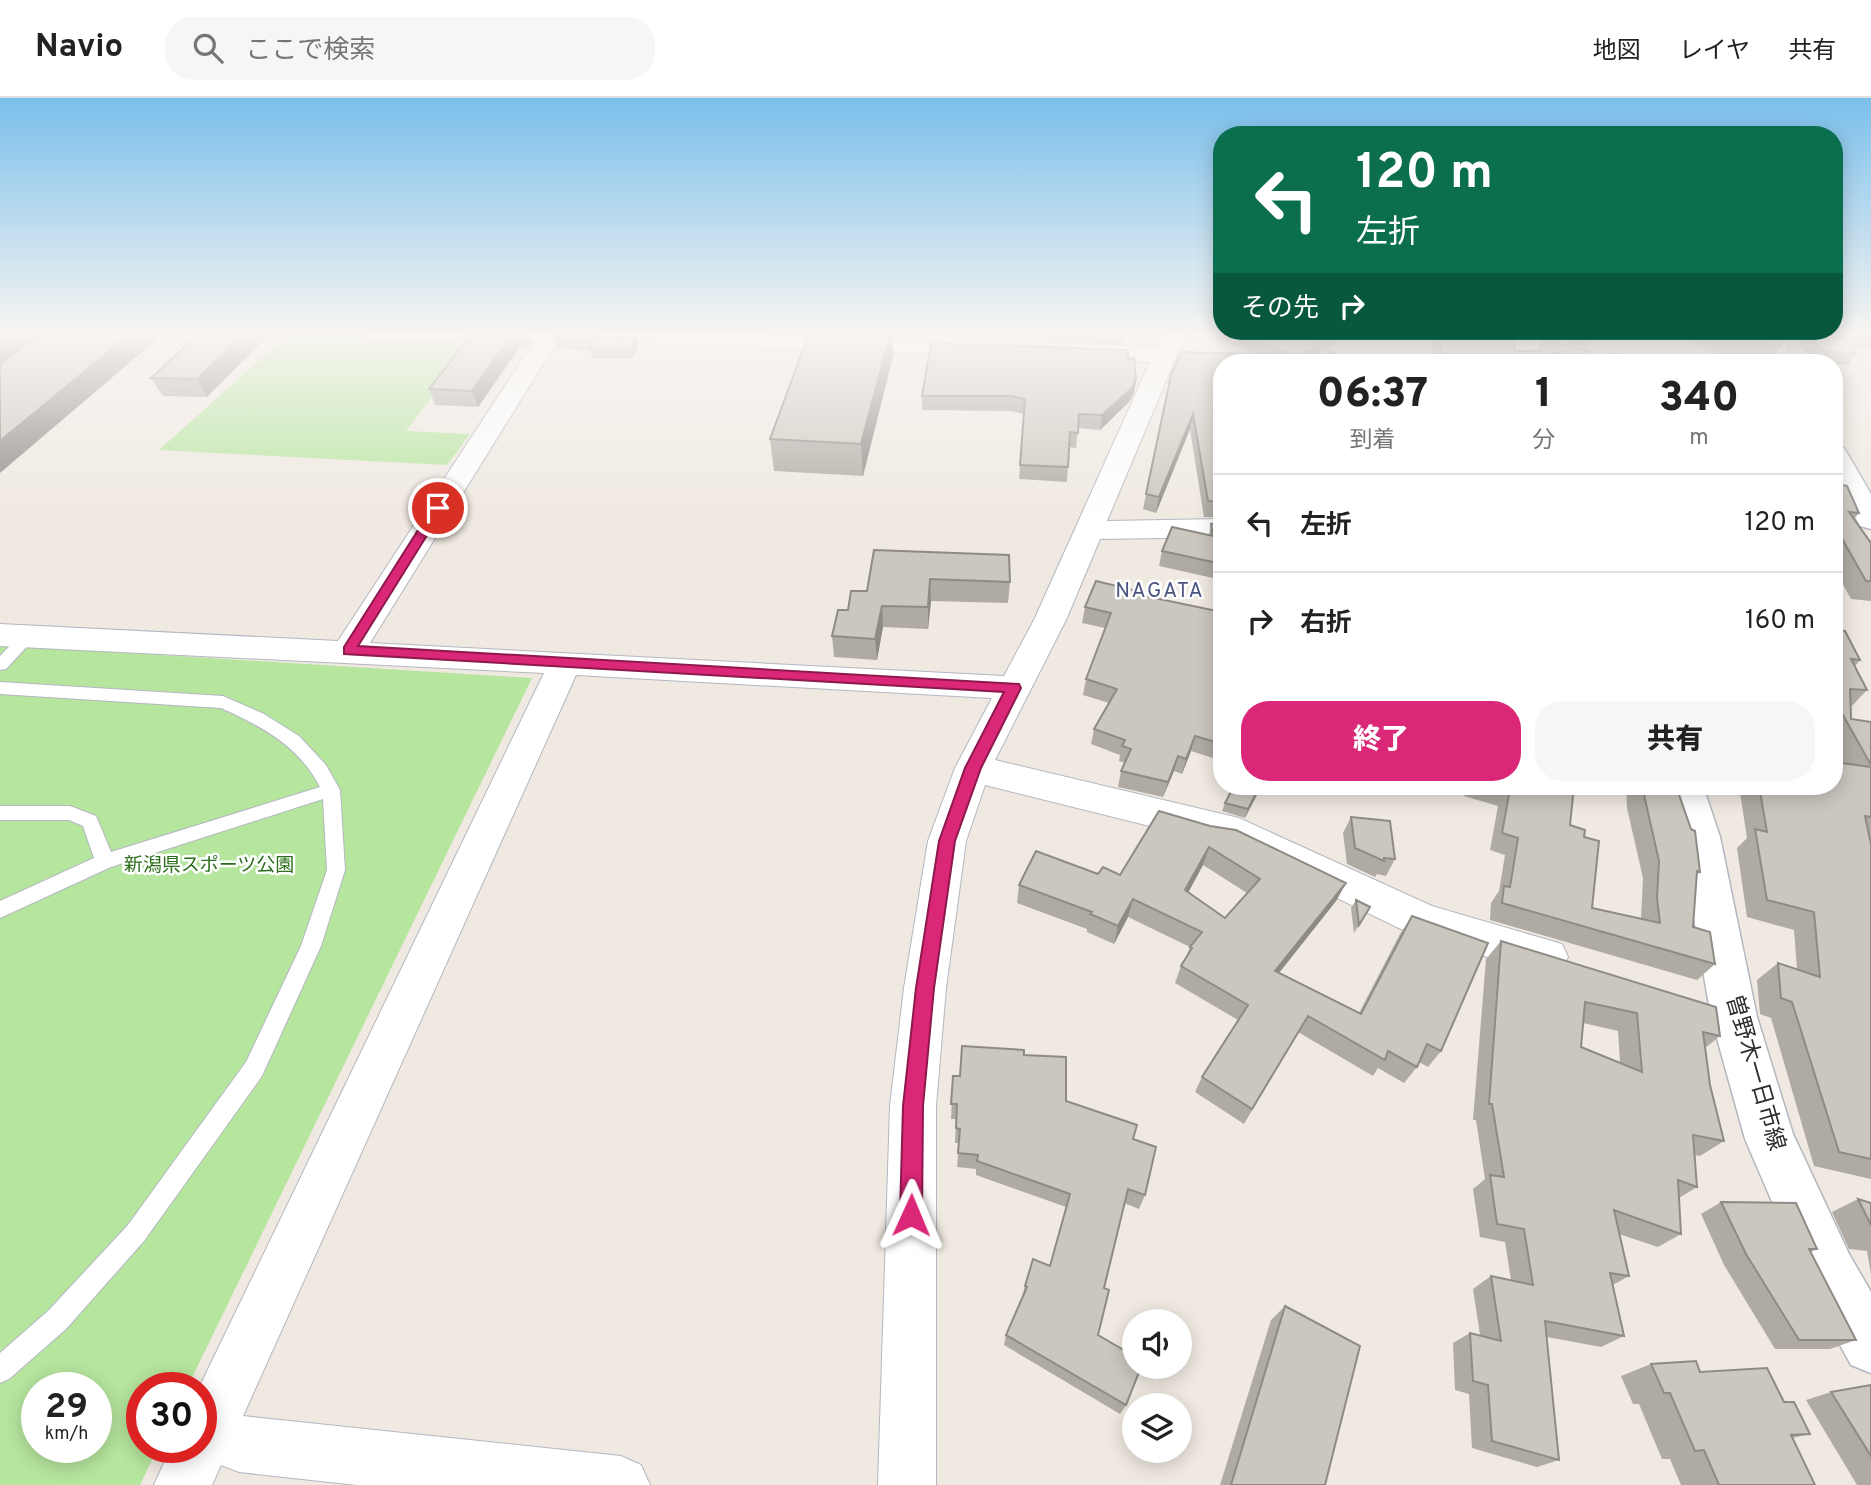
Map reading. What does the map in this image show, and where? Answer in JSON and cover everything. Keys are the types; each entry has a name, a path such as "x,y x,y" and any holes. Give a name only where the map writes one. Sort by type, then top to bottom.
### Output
{"main road":[{"path":"1843,470 1871,520"},
{"name":"曽野木一日市線","path":"1687,795 1700,837 1716,1010 1830,1273 1871,1345"}],"street":[{"path":"349,650 511,396"},
{"path":"907,1485 913,1106 925,988 947,841 973,768 1051,620 1149,396"},
{"path":"1092,530 1213,528"},
{"path":"14,635 349,650 565,664 659,666 1014,688"},
{"path":"217,1439 565,664"},
{"path":"973,768 1239,833 1423,922 1581,967"},
{"path":"217,1446 621,1485"},
{"path":"183,1485 200,1463"}],"lane":[{"path":"0,665 14,635"},
{"path":"0,688 223,702 293,740 320,770 331,790 336,870 311,947 254,1069 135,1233 57,1320 0,1370"},
{"path":"0,910 105,861 331,790"},
{"path":"0,813 70,813 90,821 105,861"}],"green space":[{"path":"219,396 433,396 406,431 470,434 447,465 159,450"},
{"name":"新潟県スポーツ公園","path":"0,645 532,678 195,1372 126,1372 126,1463 150,1463 140,1485 0,1485"}],"building":[{"path":"0,396 55,396 0,441"},
{"path":"786,396 874,396 861,444 770,439"},
{"path":"922,396 1123,396 1102,415 1079,414 1078,433 1070,432 1068,467 1020,465 1025,399 1011,396"},
{"path":"1167,396 1213,396 1213,501 1208,501 1193,414 1159,497 1146,494"},
{"path":"1843,485 1847,486 1859,513 1849,512 1871,543 1871,581 1866,581 1843,540"},
{"path":"1172,527 1213,536 1213,562 1162,551"},
{"path":"874,550 1009,555 1010,582 930,579 928,607 882,606 875,639 832,636 838,610 848,610 851,591 867,591"},
{"path":"1096,581 1141,592 1140,595 1213,610 1213,741 1195,736 1186,759 1178,756 1168,782 1121,771 1131,749 1122,746 1125,740 1094,729 1117,689 1086,679 1111,613 1085,607"},
{"path":"1843,631 1860,660 1851,659 1867,690 1850,689 1851,719 1871,722 1871,765 1843,715"},
{"path":"1843,763 1871,767 1871,817 1865,816 1871,844 1871,1159 1839,1152 1792,1002 1781,998 1778,963 1820,977 1814,912 1767,900 1755,829 1767,832 1761,795 1843,795"},
{"path":"1229,795 1255,795 1248,809 1225,803"},
{"path":"1509,795 1573,795 1570,825 1585,830 1584,837 1599,841 1592,908 1660,923 1657,898 1659,861 1644,795 1679,795 1691,829 1695,831 1700,872 1697,871 1693,927 1710,932 1715,964 1502,903 1504,886 1510,887 1518,838 1502,833"},
{"path":"1159,811 1210,826 1236,830 1346,883 1275,971 1361,1014 1412,916 1488,943 1441,1051 1427,1044 1417,1067 1388,1051 1385,1060 1308,1016 1252,1109 1202,1077 1248,1005 1181,966 1192,948 1190,947 1202,932 1133,899 1118,926 1090,914 1092,912 1019,885 1036,851 1098,874 1103,867 1120,875","holes":["1209,847 1260,879 1225,918 1185,890"]},
{"path":"1351,817 1390,821 1395,859 1384,858 1384,861 1355,848"},
{"path":"1356,900 1370,907 1359,925"},
{"path":"1501,941 1716,1007 1720,1036 1703,1032 1710,1085 1724,1141 1693,1135 1697,1187 1678,1180 1681,1234 1614,1210 1629,1276 1610,1273 1624,1336 1545,1321 1559,1460 1492,1441 1488,1385 1473,1381 1470,1333 1501,1341 1491,1276 1533,1285 1524,1229 1497,1224 1490,1175 1504,1177 1492,1104 1489,1104","holes":["1585,1002 1637,1013 1642,1072 1581,1047"]},
{"path":"962,1046 1024,1050 1024,1055 1066,1057 1066,1101 1137,1125 1133,1139 1156,1147 1145,1195 1128,1189 1104,1288 1109,1290 1098,1335 1122,1349 1122,1379 1136,1379 1131,1393 1122,1393 1122,1403 1006,1335 1027,1287 1025,1286 1033,1259 1050,1266 1070,1194 977,1161 978,1155 958,1153 960,1129 956,1128 957,1104 951,1104 953,1076 960,1076"},
{"path":"1858,1199 1871,1203 1871,1225"},
{"path":"1721,1202 1796,1203 1817,1249 1809,1249 1856,1340 1799,1340 1746,1254"},
{"path":"1285,1306 1360,1346 1325,1485 1231,1485"},
{"path":"1696,1361 1700,1372 1767,1368 1784,1402 1794,1402 1810,1434 1791,1435 1815,1485 1719,1485 1704,1450 1695,1451 1670,1393 1664,1393 1651,1364"},
{"path":"1871,1385 1871,1456 1831,1392"}],"district":[{"name":"NAGATA","path":"1160,591"}],"route":[{"path":"438,508 349,650 1014,688 973,768 947,841 925,988 913,1106 911,1215"}]}
